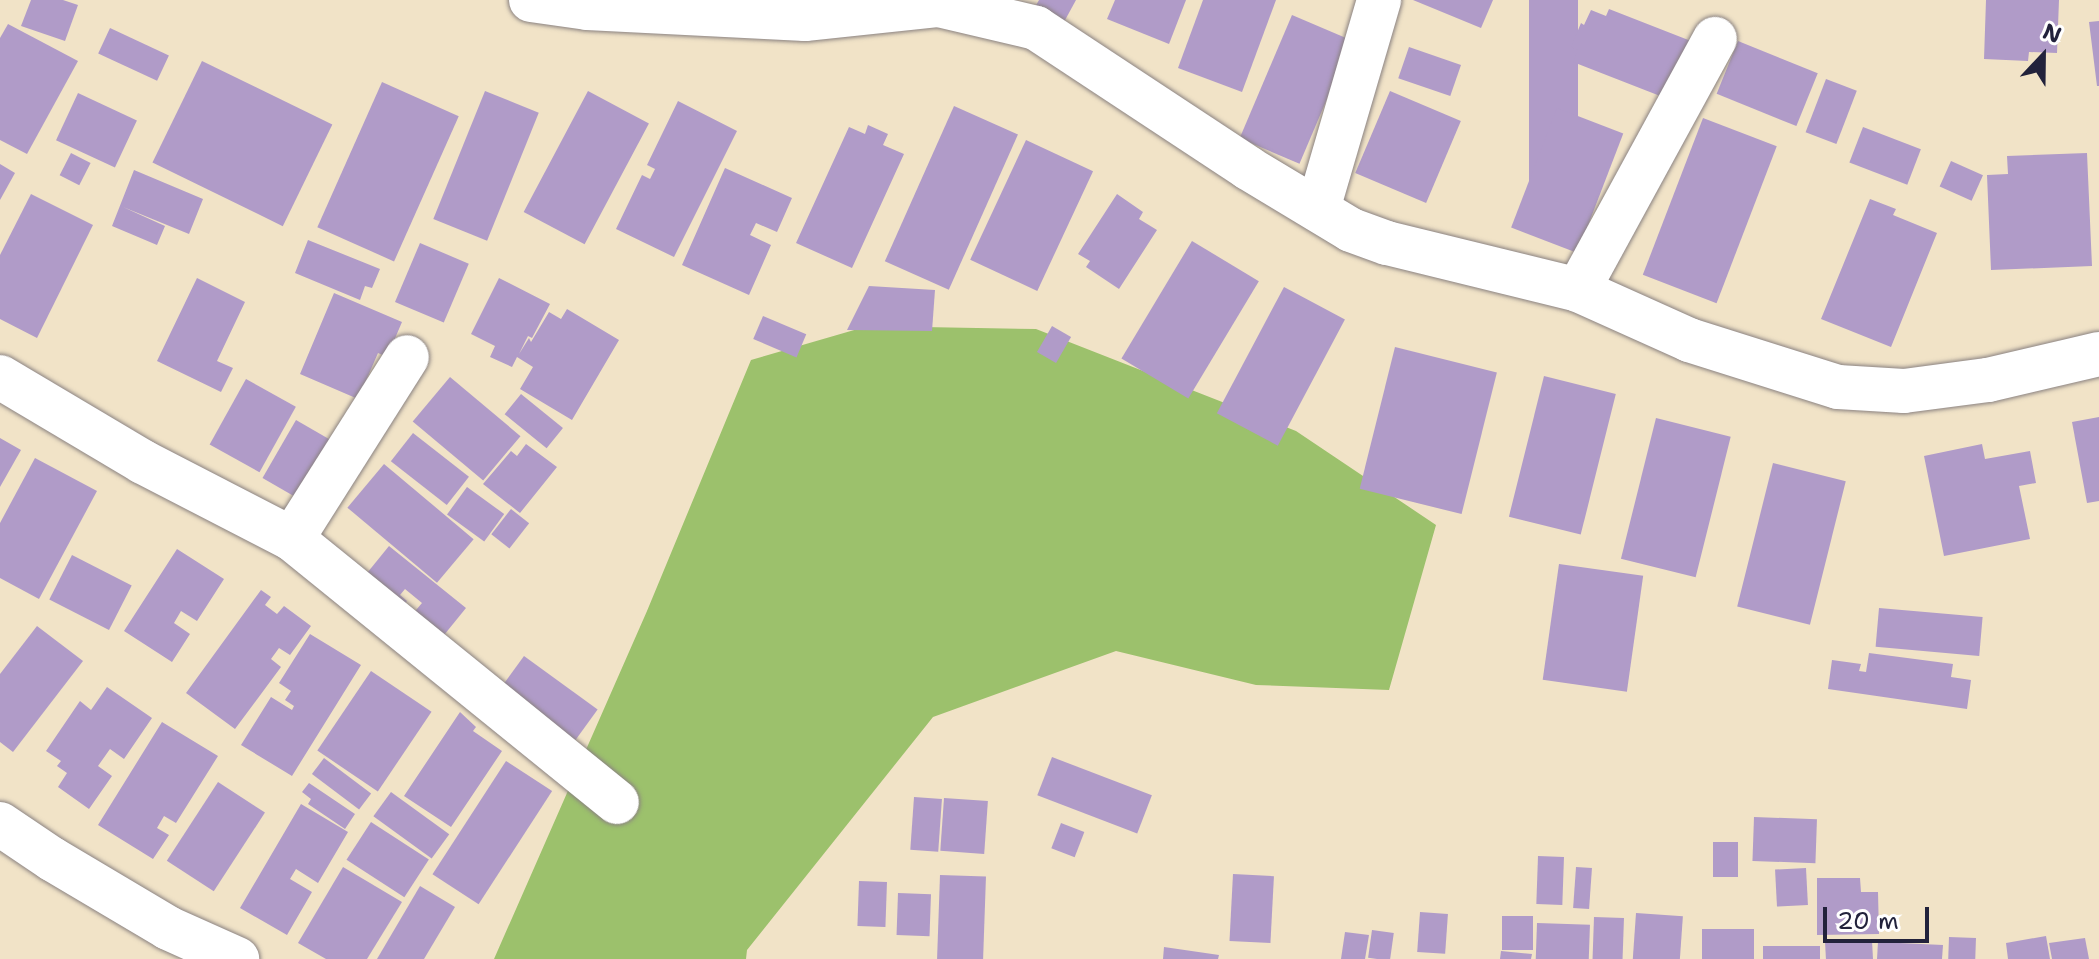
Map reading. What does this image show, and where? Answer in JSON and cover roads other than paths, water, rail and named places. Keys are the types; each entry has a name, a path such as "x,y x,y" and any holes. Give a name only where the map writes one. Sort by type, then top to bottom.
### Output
{"street":[{"path":"531,0 587,8 808,10 939,5 1036,28 1248,168 1351,230 1387,243 1578,290 1689,340 1838,387 1904,391 1988,380 2099,354"},
{"path":"1318,209 1379,0"},
{"path":"1578,290 1715,39"},
{"path":"292,539 407,357"},
{"path":"0,377 143,462 292,539 617,802"},
{"path":"0,824 168,928 237,959"}]}
